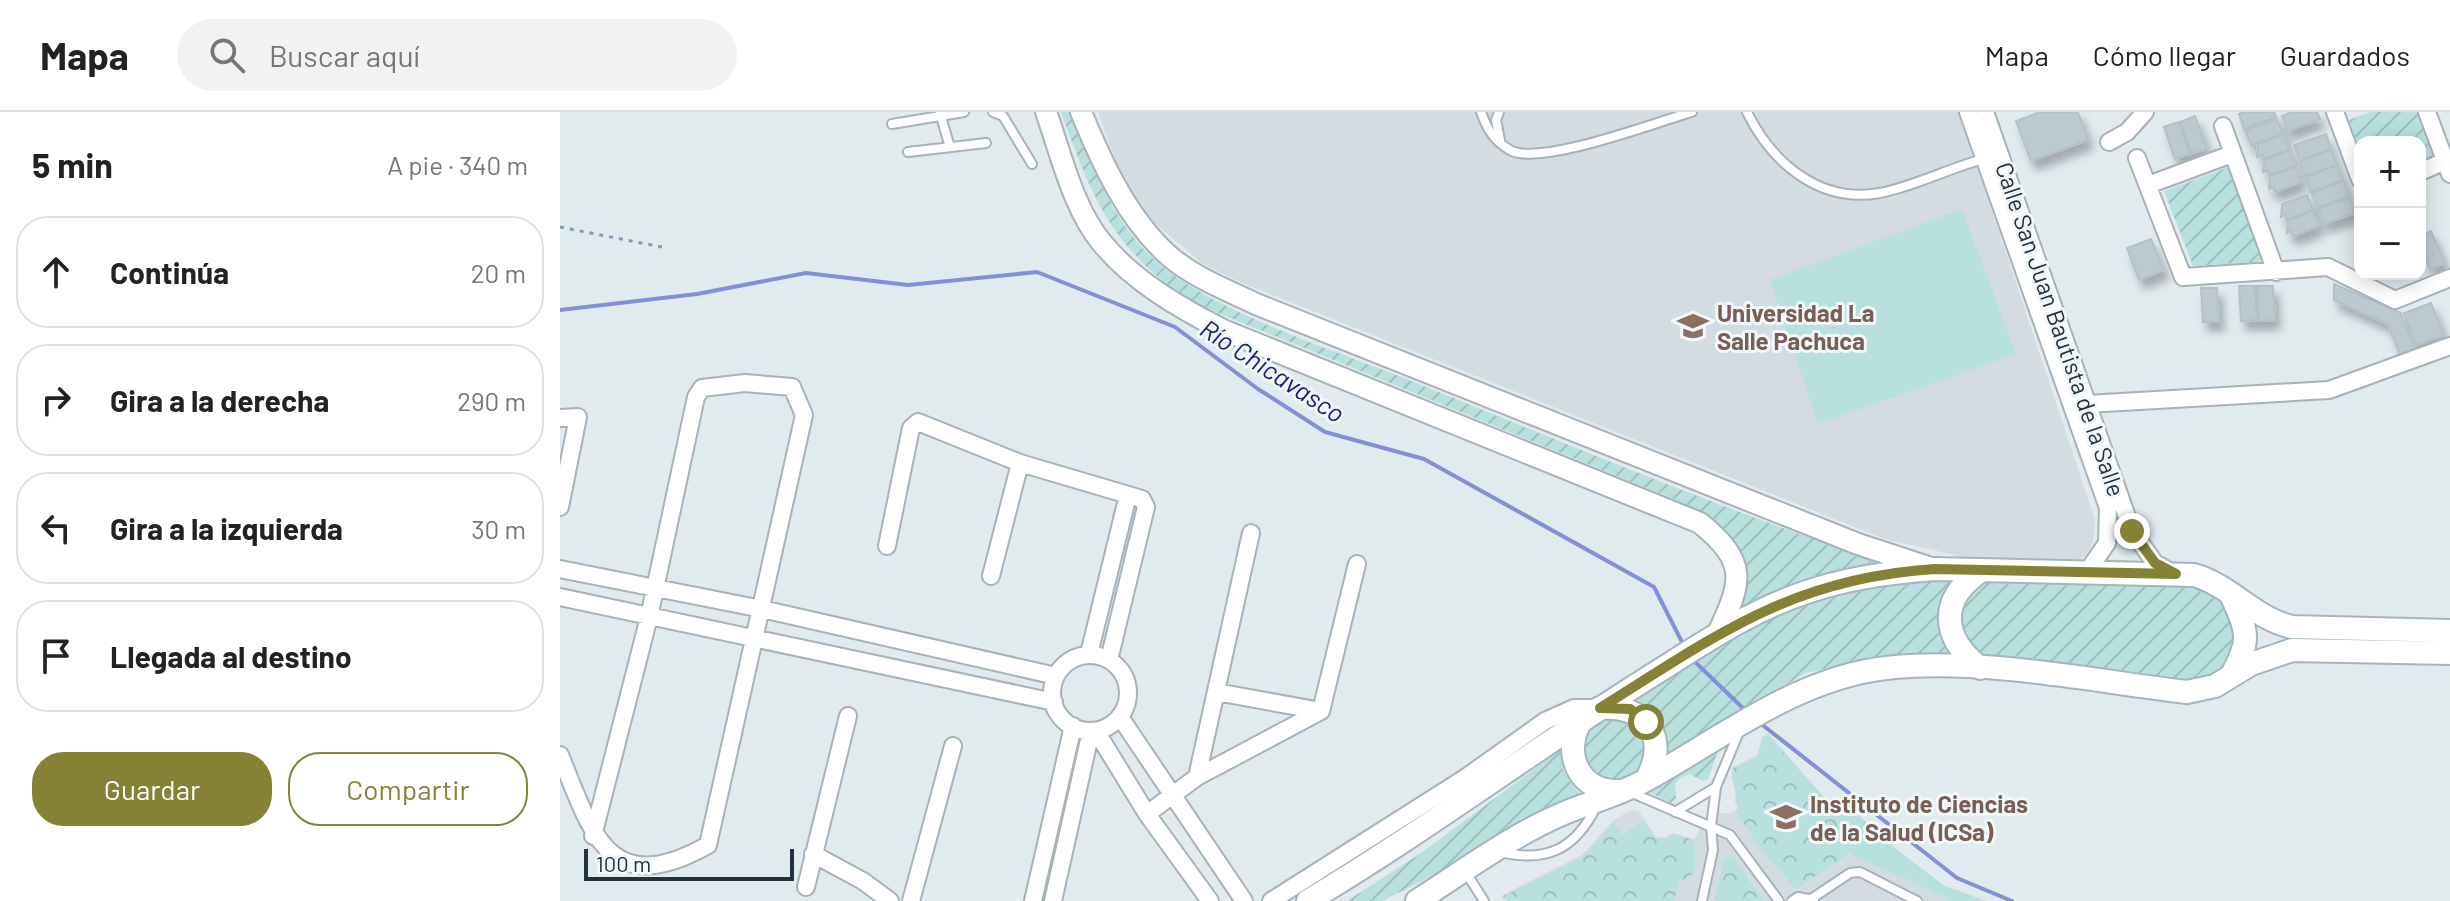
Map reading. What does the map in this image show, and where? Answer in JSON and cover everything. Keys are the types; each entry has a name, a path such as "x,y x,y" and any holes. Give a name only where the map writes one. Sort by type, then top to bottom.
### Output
{"main road":[{"path":"1308,901 1428,814 1709,640 1804,592 1884,574 1935,569 2176,574 2212,580 2271,622 2292,627 2450,631"},
{"path":"1980,668 1954,642 1950,615 1958,592 1982,570"},
{"path":"2230,677 2247,643 2246,628 2231,593"},
{"path":"1417,901 1495,851 1563,813 1636,786 1773,706 1820,684 1886,667 1980,668 2187,692 2202,690 2270,656 2292,650 2450,653"},
{"path":"1630,709 1646,722 1656,747 1652,769 1636,786 1599,789 1582,777 1576,768 1571,744 1591,713 1630,709"},
{"path":"1327,901 1408,850 1428,814"},
{"path":"1404,901 1441,886"}],"street":[{"path":"1046,112 1075,192 1101,242 1138,278 1183,309 1223,330 1700,523 1725,543 1736,567 1736,595 1709,640"},
{"path":"1081,112 1101,161 1144,230 1170,257 1196,275 1270,310 1799,521 1935,569"},
{"name":"Calle San Juan Bautista de la Salle","path":"1968,112 1992,158 2137,541 2155,563 2176,574"},
{"name":"Calle San Juan Bautista de la Salle","path":"1985,112 1992,158 2108,508 2107,543 2087,572"},
{"path":"2109,142 2127,132 2145,112"},
{"path":"2426,171 2447,168 2427,112"},
{"path":"2337,113 2354,162"},
{"path":"2223,126 2276,272"},
{"path":"2148,185 2232,154"},
{"path":"2137,158 2183,277 2328,267 2395,300 2450,278"},
{"path":"2087,404 2329,390 2450,346"},
{"path":"560,755 593,836 606,855 643,870 677,864 708,845 804,415 792,387 774,383 702,388 696,397 649,617 593,836"},
{"path":"560,418 578,417 560,507"},
{"path":"887,546 911,428 918,422 1020,463 1142,499 1146,507 1109,660"},
{"path":"991,576 1020,463"},
{"path":"1089,654 1128,495"},
{"path":"1197,777 1251,533"},
{"path":"1147,814 1197,777 1321,711 1357,564"},
{"path":"560,569 762,609 1056,676"},
{"path":"560,597 1054,702"},
{"path":"1089,654 1109,660 1122,671 1128,686 1128,702 1120,717 1093,731 1073,726 1058,714 1054,702 1056,676 1068,662 1089,654"},
{"path":"1216,692 1321,711"},
{"path":"806,887 848,716"},
{"path":"1120,717 1244,901"},
{"path":"1033,901 1073,726"},
{"path":"1093,731 1147,814 1210,901"},
{"path":"1054,900 1093,731"},
{"path":"911,901 953,746"},
{"path":"1271,901 1428,814"},
{"path":"813,854 863,881 890,901"},
{"path":"1038,877 1054,900"}],"lane":[{"path":"892,124 940,113 964,112"},
{"path":"993,112 1003,116 1032,164"},
{"path":"1481,112 1489,133 1510,150 1544,156 1692,112"},
{"path":"1499,112 1496,120 1500,140"},
{"path":"1747,112 1780,161 1811,183 1842,193 1879,193 1992,158"},
{"path":"940,113 949,144"},
{"path":"908,152 949,144 986,143"},
{"path":"1702,901 1713,850 1711,826 1716,787 1748,721"},
{"path":"1636,786 1675,812 1730,835 1743,848 1779,901"},
{"path":"1675,812 1716,787"},
{"path":"1465,871 1484,901"},
{"path":"1792,901 1798,897 1813,900 1850,873 1860,872 1917,901"}],"path":[{"path":"560,227 667,248"}],"shaded area":[{"name":"Universidad La Salle Pachuca","path":"1098,112 1959,112 2095,520 2093,542 2086,555 2076,562 1963,557 1885,539 1240,282 1203,264 1143,213 1123,182"},
{"name":"Instituto de Ciencias de la Salud (ICSa)","path":"1768,733 1833,807 1857,813 1939,889 1974,901 1504,901 1501,896 1582,855 1614,820 1631,810 1638,810 1656,837 1665,838 1674,833 1694,840 1705,820 1715,813 1731,813 1738,808 1732,768 1757,755 1762,737"}],"green space":[{"path":"1061,112 1074,112 1107,196 1131,234 1163,267 1215,300 1279,330 1643,475 1885,563 1810,580 1740,612 1745,573 1733,544 1708,521 1676,500 1189,301 1140,260 1107,218 1083,171"},
{"path":"2370,112 2421,112 2438,156 2426,161 2426,136 2355,136 2349,120"},
{"path":"2229,167 2266,261 2193,266 2164,191"},
{"path":"1962,209 2016,354 1818,424 1770,280"},
{"path":"1951,580 1939,609 1942,638 1950,658 1847,664 1805,673 1665,762 1664,739 1658,724 1626,700 1735,634 1792,606 1865,586"},
{"path":"1984,582 2187,586 2211,593 2227,606 2238,625 2232,661 2217,674 2187,684 1997,663 1970,642 1962,625 1962,614 1969,591"},
{"path":"1605,716 1626,717 1648,742 1640,773 1621,785 1587,774 1580,739 1585,729"},
{"path":"1768,734 1832,808 1857,814 1877,834 1799,887 1793,888 1782,870 1769,861 1736,812 1739,809 1735,801 1733,768 1758,756 1763,738"},
{"path":"1722,739 1708,779 1703,781 1690,774 1681,777 1675,785 1676,799 1671,803 1641,788"},
{"path":"1560,750 1563,770 1579,794 1521,820 1436,874 1382,901 1347,901 1421,853"},
{"path":"1644,821 1655,838 1665,839 1674,834 1694,840 1695,872 1679,883 1674,901 1506,901 1503,896 1583,857 1614,823 1622,835"},
{"path":"1877,834 1943,885 1986,901 1953,901 1853,855 1851,851"},
{"path":"1727,857 1734,858 1763,901 1715,901 1723,861"}],"building":[{"path":"2040,112 2078,112 2088,140 2031,161 2016,121"},
{"path":"2274,112 2276,117 2244,129 2239,114"},
{"path":"2292,112 2317,112 2320,119 2288,131 2282,116"},
{"path":"2195,116 2207,149 2192,154 2180,122"},
{"path":"2277,119 2283,134 2251,145 2245,130"},
{"path":"2179,122 2190,154 2175,159 2164,127"},
{"path":"2284,134 2289,150 2264,159 2262,155 2257,157 2258,144"},
{"path":"2326,134 2331,149 2300,161 2294,145"},
{"path":"2331,149 2337,165 2305,176 2300,161"},
{"path":"2289,150 2295,166 2270,175 2268,171 2263,172 2264,160"},
{"path":"2337,165 2343,180 2311,192 2306,177"},
{"path":"2295,167 2301,182 2275,192 2274,187 2269,189 2270,176"},
{"path":"2344,181 2349,196 2317,208 2312,193"},
{"path":"2307,195 2313,210 2287,220 2285,215 2281,217 2282,204"},
{"path":"2350,198 2354,214 2324,224 2318,209"},
{"path":"2313,211 2319,226 2293,236 2291,231 2287,233 2288,220"},
{"path":"2431,231 2445,263 2430,269 2426,260 2426,233"},
{"path":"2151,239 2164,270 2139,280 2127,248"},
{"path":"2334,284 2401,313 2415,350 2401,357 2388,324 2334,300"},
{"path":"2239,286 2255,286 2257,320 2241,321"},
{"path":"2257,286 2273,286 2275,320 2259,321"},
{"path":"2201,288 2217,288 2219,322 2203,322"},
{"path":"2431,303 2444,335 2416,345 2404,313"}],"waterway":[{"name":"Río Chicavasco","path":"560,310 697,294 806,273 908,285 1037,272 1175,327 1258,389 1325,432 1424,459 1654,587 1684,646"},
{"name":"Río Chicavasco","path":"1693,660 1747,712"},
{"name":"Río Chicavasco","path":"1760,723 1957,878 2012,901"}],"place":[{"name":"Universidad La Salle Pachuca","path":"1693,326"},
{"name":"Instituto de Ciencias de la Salud (ICSa)","path":"1786,817"}],"route":[{"path":"1646,722 1630,709 1600,708 1776,603 1804,592 1862,578 1935,569 2176,574 2155,563 2142,550 2132,531"}]}
